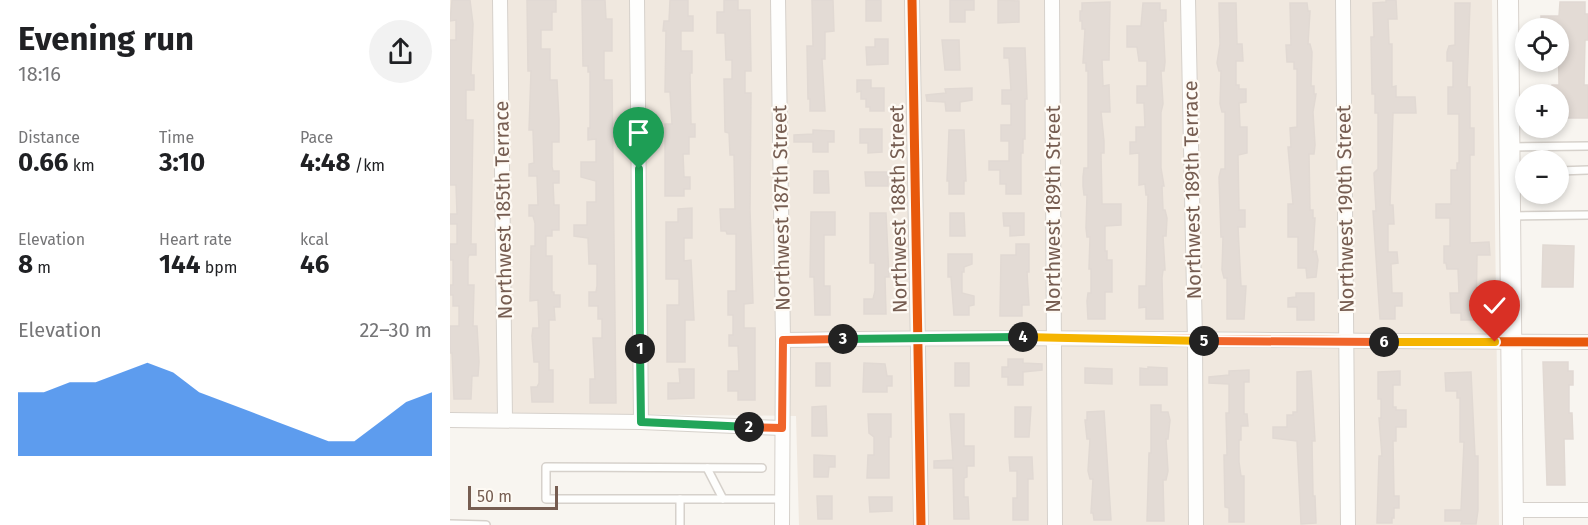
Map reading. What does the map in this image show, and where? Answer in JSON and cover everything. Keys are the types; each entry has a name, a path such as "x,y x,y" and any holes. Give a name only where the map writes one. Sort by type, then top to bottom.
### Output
{"street":[{"name":"Northwest 185th Terrace","path":"500,0 506,419"},
{"path":"637,0 641,422"},
{"name":"Northwest 187th Street","path":"778,0 783,340 782,525"},
{"name":"Northwest 188th Street","path":"912,0 921,525"},
{"name":"Northwest 189th Street","path":"1052,0 1055,525"},
{"name":"Northwest 189th Terrace","path":"1188,0 1195,340 1196,525"},
{"name":"Northwest 190th Street","path":"1343,0 1348,525"},
{"path":"1508,0 1509,147 1515,172"},
{"path":"1515,191 1510,216 1513,518 1588,510"},
{"path":"783,340 1054,337 1346,342 1588,342"},
{"path":"450,420 641,422 782,428"}],"lane":[{"path":"1509,147 1588,146"},
{"path":"1569,171 1588,170"},
{"path":"1510,216 1588,215"},
{"path":"762,468 546,466 546,499 782,499"},
{"path":"707,468 723,499"},
{"path":"680,499 680,525"},
{"path":"450,524 486,525"}],"shaded area":[{"path":"450,0 1492,0 1499,525 799,525 796,416 450,412"}],"building":[{"path":"452,0 470,0 473,24 471,75 474,75 474,90 466,90 466,120 473,120 471,244 476,244 476,255 469,255 468,258 468,285 474,285 473,326 477,326 479,362 478,376 472,376 471,399 454,399 452,353 450,353 450,326 459,326 459,306 453,306 453,295 450,295 450,285 453,285 453,260 450,260 450,244 457,244 457,224 450,224 450,214 457,214 456,185 450,185 450,40 456,40 456,20 450,21"},
{"path":"527,0 556,0 556,12 552,12 552,30 541,30 541,49 550,49 550,80 557,80 559,120 559,142 552,142 552,167 553,171 559,171 559,183 553,183 554,205 559,205 559,230 552,230 552,236 546,236 546,256 552,256 552,292 554,295 560,295 560,307 554,307 555,320 549,320 549,370 553,370 553,402 532,402 531,387 537,387 539,383 539,362 534,362 532,336 533,328 539,328 538,300 530,301 531,246 535,246 535,223 533,216 529,216 529,205 538,205 537,176 529,176 529,164 534,163 533,130 529,130 531,71 528,71"},
{"path":"582,0 605,0 606,19 612,19 612,51 604,51 604,80 612,80 616,403 590,403 590,379 595,379 593,338 602,338 602,319 598,319 598,306 589,306 589,292 596,292 597,264 589,264 588,238 574,236 574,225 587,225 587,202 596,202 596,181 581,177 581,162 596,162 596,139 588,140 590,72 588,72 588,66 583,66"},
{"path":"670,0 688,0 688,16 693,16 693,31 681,31 681,51 692,51 691,124 695,124 695,137 689,137 689,154 683,154 684,177 690,177 690,189 684,189 684,196 665,196 665,124 672,124 670,92 665,92 666,31 663,31 664,21 669,21"},
{"path":"724,0 738,0 738,10 750,10 751,71 745,71 745,93 751,93 750,209 753,303 744,304 744,328 755,328 755,400 738,400 738,391 728,391 728,371 739,371 738,346 729,346 729,335 733,335 733,315 728,315 728,291 736,291 736,234 721,231 720,209 735,209 734,155 730,155 729,133 725,132 724,79 732,79 732,60 726,60 725,33 717,33 717,12 724,12"},
{"path":"812,0 833,0 834,31 825,32 825,59 822,59 825,111 810,111 810,99 808,99 807,46 813,46"},
{"path":"866,0 881,0 881,21 866,21"},
{"path":"950,0 974,0 974,10 965,10 965,22 950,22"},
{"path":"998,0 1019,1 1019,22 998,23"},
{"path":"1386,0 1396,0 1397,19 1388,19 1389,44 1392,44 1392,87 1396,86 1396,97 1415,97 1416,113 1393,113 1390,205 1393,205 1394,224 1388,224 1388,252 1397,252 1398,263 1391,264 1392,293 1402,293 1402,306 1395,306 1395,319 1380,319 1373,211 1376,211 1374,173 1378,169 1378,113 1375,113 1375,94 1372,94 1373,3 1386,2"},
{"path":"1110,2 1109,60 1102,60 1103,86 1109,85 1110,112 1101,112 1104,141 1104,153 1101,153 1102,204 1121,204 1121,225 1105,226 1105,251 1107,251 1107,260 1112,260 1112,292 1105,292 1105,319 1088,319 1087,301 1088,293 1091,293 1090,237 1087,237 1087,195 1084,195 1083,177 1084,168 1088,168 1088,71 1086,71 1086,63 1083,63 1085,29 1082,29 1080,11 1082,11 1082,3"},
{"path":"1560,2 1585,2 1585,14 1588,14 1588,40 1585,40 1584,85 1588,85 1588,118 1569,118 1569,84 1559,84 1559,72 1569,72 1569,18 1541,18 1541,16 1559,16"},
{"path":"1143,3 1160,3 1160,10 1166,10 1166,21 1163,21 1165,62 1164,71 1161,71 1163,104 1161,168 1164,186 1162,186 1163,210 1167,218 1166,236 1163,236 1165,270 1163,270 1162,278 1163,319 1146,319 1146,307 1139,308 1139,286 1146,286 1148,195 1146,195 1145,184 1139,185 1139,153 1130,154 1130,142 1136,142 1136,127 1145,127 1144,103 1137,103 1137,86 1147,86 1147,61 1139,61 1137,47 1127,47 1127,26 1141,26"},
{"path":"1219,3 1236,3 1237,44 1242,44 1243,61 1236,61 1236,85 1239,85 1239,89 1246,89 1246,102 1239,103 1240,127 1247,127 1247,153 1238,155 1239,210 1245,210 1245,227 1238,227 1241,286 1246,286 1244,319 1227,319 1227,278 1224,278 1222,270 1223,237 1221,237 1219,177 1221,169 1225,169 1225,112 1222,112 1220,104 1221,71 1217,63 1220,44"},
{"path":"1290,3 1307,3 1308,11 1310,11 1308,44 1312,52 1311,86 1314,86 1314,94 1316,94 1313,112 1314,154 1309,154 1310,210 1313,210 1313,218 1315,218 1313,252 1316,251 1318,260 1316,277 1307,278 1306,268 1298,268 1298,237 1288,237 1288,204 1293,204 1288,147 1291,147 1290,128 1297,127 1297,69 1294,69 1294,62 1287,62 1286,45 1291,45"},
{"path":"1455,3 1470,3 1467,87 1470,87 1470,128 1474,128 1474,155 1470,155 1470,243 1489,242 1490,255 1477,255 1476,320 1461,320 1461,313 1451,313 1450,293 1459,293 1458,269 1447,269 1444,263 1444,246 1450,246 1450,218 1436,218 1436,204 1451,204 1451,170 1457,170 1457,163 1459,163 1459,114 1448,114 1448,87 1453,87 1453,61 1447,61 1447,52 1449,46 1455,45"},
{"path":"875,39 888,39 888,64 867,65 866,47 875,47"},
{"path":"942,40 959,40 960,70 945,70"},
{"path":"1004,48 1025,48 1027,99 1025,99 1025,139 1023,139 1023,153 1021,153 1021,194 1006,194 1006,184 1000,184 1000,170 989,170 989,161 1009,161 1009,141 1001,141 1001,125 1011,125 1011,104 1002,104 1002,90 1011,90 1009,58 1004,58"},
{"path":"857,80 871,80 871,88 884,88 884,111 870,111 870,107 866,107 866,99 861,99 861,91 857,92"},
{"path":"972,88 972,100 960,102 960,111 946,111 945,102 927,101 926,95 946,93 945,89"},
{"path":"860,129 882,129 882,152 868,153 868,143 860,143"},
{"path":"813,130 834,131 834,142 828,142 828,152 813,152 813,142 794,142 794,135 813,134"},
{"path":"949,130 964,130 966,181 964,181 964,194 949,194 949,181 947,181"},
{"path":"814,171 828,171 829,193 814,193"},
{"path":"865,172 888,172 888,186 866,186"},
{"path":"692,208 692,238 684,238 684,261 691,260 694,320 685,320 685,362 667,362 667,305 679,305 679,279 666,279 666,222 678,222 678,209"},
{"path":"811,212 835,212 835,235 824,235 824,286 830,286 830,315 815,315 814,277 810,277"},
{"path":"870,213 886,213 889,277 885,277 886,314 864,314 864,299 873,299 875,291 875,263 870,263"},
{"path":"950,213 964,213 965,236 950,236"},
{"path":"1003,213 1024,213 1024,235 1010,236 1010,226 1004,226"},
{"path":"1016,244 1029,244 1029,272 1027,272 1029,305 1022,305 1022,316 1000,316 1001,255 1016,255"},
{"path":"1543,245 1574,246 1573,287 1542,287"},
{"path":"948,254 972,254 972,264 964,267 964,272 962,272 962,293 974,296 974,305 969,306 969,315 954,315 951,277 948,277"},
{"path":"1296,293 1314,293 1314,320 1297,320 1297,307 1288,307 1288,298 1296,297"},
{"path":"1008,359 1023,359 1023,363 1042,364 1042,370 1023,372 1023,385 1008,385 1008,377 1002,377 1002,367 1008,367"},
{"path":"1543,362 1568,362 1568,371 1573,371 1573,385 1569,385 1569,413 1572,413 1573,439 1564,439 1565,485 1547,485"},
{"path":"816,363 830,363 830,386 816,386"},
{"path":"864,363 885,364 887,376 892,376 892,386 887,386 887,392 863,392"},
{"path":"955,363 969,363 969,386 955,386"},
{"path":"1148,367 1167,368 1167,385 1140,385 1140,368 1148,369"},
{"path":"1085,368 1112,369 1112,384 1085,383"},
{"path":"679,369 694,369 694,398 668,399 668,383 680,383"},
{"path":"1249,370 1249,382 1244,382 1244,414 1247,414 1248,426 1241,426 1241,440 1239,440 1239,462 1241,476 1244,476 1244,522 1229,522 1229,508 1225,507 1224,455 1227,455 1226,413 1229,413 1229,384 1209,383 1209,377 1229,375 1229,371"},
{"path":"1311,371 1315,441 1312,441 1313,496 1315,496 1316,523 1301,524 1297,441 1273,438 1273,427 1287,427 1287,415 1297,412 1297,372"},
{"path":"1400,371 1400,385 1393,385 1393,407 1396,407 1396,410 1406,410 1406,427 1396,427 1396,441 1393,441 1394,496 1399,496 1399,508 1394,508 1392,523 1377,523 1379,456 1382,456 1378,372"},
{"path":"1471,372 1475,456 1478,456 1478,510 1476,524 1461,524 1462,521 1445,521 1445,510 1461,510 1464,442 1460,442 1460,398 1457,398 1457,391 1446,391 1445,373"},
{"path":"1151,405 1161,405 1161,412 1168,412 1170,420 1168,439 1166,439 1168,471 1166,480 1163,480 1164,521 1147,521"},
{"path":"826,406 827,436 812,436 812,407"},
{"path":"1015,407 1031,407 1029,437 1015,437"},
{"path":"1104,411 1111,520 1094,520 1093,513 1091,513 1093,479 1090,479 1088,471 1090,439 1087,439 1085,420 1087,420 1087,412"},
{"path":"868,414 891,414 889,478 867,478 868,455 874,455 874,437 869,433"},
{"path":"950,414 964,414 964,446 974,446 974,466 967,466 967,477 964,478 964,497 968,497 969,519 954,519 953,468 934,468 934,461 953,460"},
{"path":"814,455 835,456 835,467 829,467 828,477 814,477"},
{"path":"1009,457 1032,457 1033,479 1028,479 1028,520 1013,520 1013,498 1017,498 1017,471 1010,471"},
{"path":"817,496 832,496 832,519 818,519"},
{"path":"869,497 892,497 892,511 870,512"}],"cycle path":[{"path":"912,0 921,525"},
{"path":"783,340 1085,338 1588,342"}],"route":[{"path":"639,169 641,422 782,428 783,340 1054,337 1495,342"}]}
